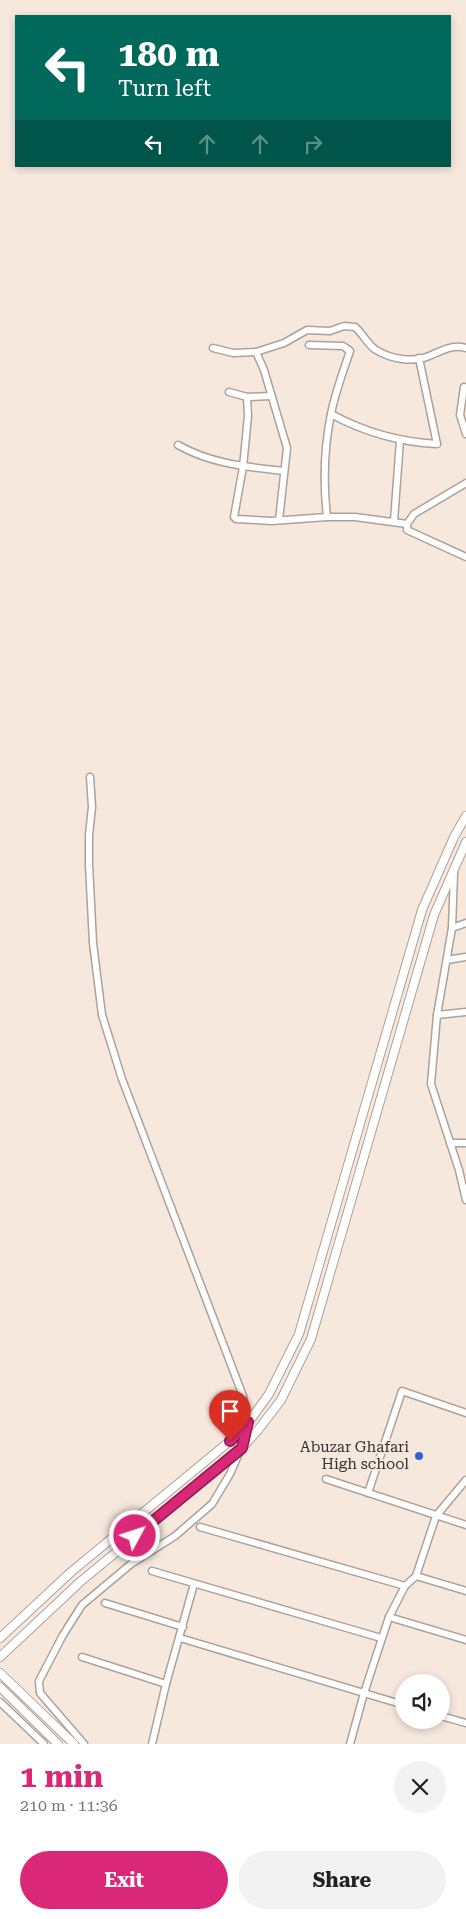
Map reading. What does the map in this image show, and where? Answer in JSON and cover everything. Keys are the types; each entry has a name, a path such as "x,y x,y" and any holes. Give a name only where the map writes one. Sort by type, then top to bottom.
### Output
{"main road":[{"path":"0,1638 71,1572 167,1491 204,1464 248,1422 269,1394 299,1334 422,910 454,837 466,816"},
{"path":"0,1657 80,1582 242,1448 281,1400 311,1339 434,914 466,842"},
{"path":"0,1673 74,1744"},
{"path":"0,1688 58,1744"}],"street":[{"path":"213,348 233,353 256,352 284,343 307,330 330,331 344,326 355,327 375,349 388,355 409,360 449,348 466,348"},
{"path":"309,345 343,346 350,351 331,414 325,458 324,488 327,517"},
{"path":"256,352 272,396 287,448 279,520"},
{"path":"331,414 353,426 379,435 400,440 434,444 438,442 419,358"},
{"path":"464,387 460,415 466,434"},
{"path":"229,392 246,397 272,396"},
{"path":"246,397 248,416 243,467 234,517 236,519 279,520 327,517 394,521 466,557"},
{"path":"394,521 400,440"},
{"path":"178,445 221,462 243,467 284,471"},
{"path":"407,527 414,514 466,483"},
{"path":"84,1744 40,1693 39,1681 63,1635 82,1605 131,1564 175,1536 212,1504 230,1474 242,1448 248,1422 243,1396 122,1079 102,1015 93,943 88,865 92,807 90,777"},
{"path":"454,871 452,928 437,1015 431,1084 450,1143 463,1170 466,1200"},
{"path":"452,928 466,923"},
{"path":"447,960 466,957"},
{"path":"437,1015 466,1012"},
{"path":"450,1143 466,1143"},
{"path":"368,1493 402,1391 466,1413"},
{"path":"326,1479 466,1525"},
{"path":"350,1744 364,1693 389,1617 405,1586 416,1576 436,1516 466,1480"},
{"path":"200,1527 405,1586"},
{"path":"152,1571 381,1638"},
{"path":"416,1576 466,1591"},
{"path":"152,1744 166,1684 194,1584"},
{"path":"105,1603 183,1627"},
{"path":"389,1617 466,1640"},
{"path":"180,1638 395,1702"},
{"path":"82,1656 166,1684"},
{"path":"0,1702 44,1744"},
{"path":"450,1719 466,1723"}],"place":[{"name":"Abuzar Ghafari High school","path":"419,1456"}],"route":[{"path":"135,1536 242,1448 248,1422 230,1441"}]}
